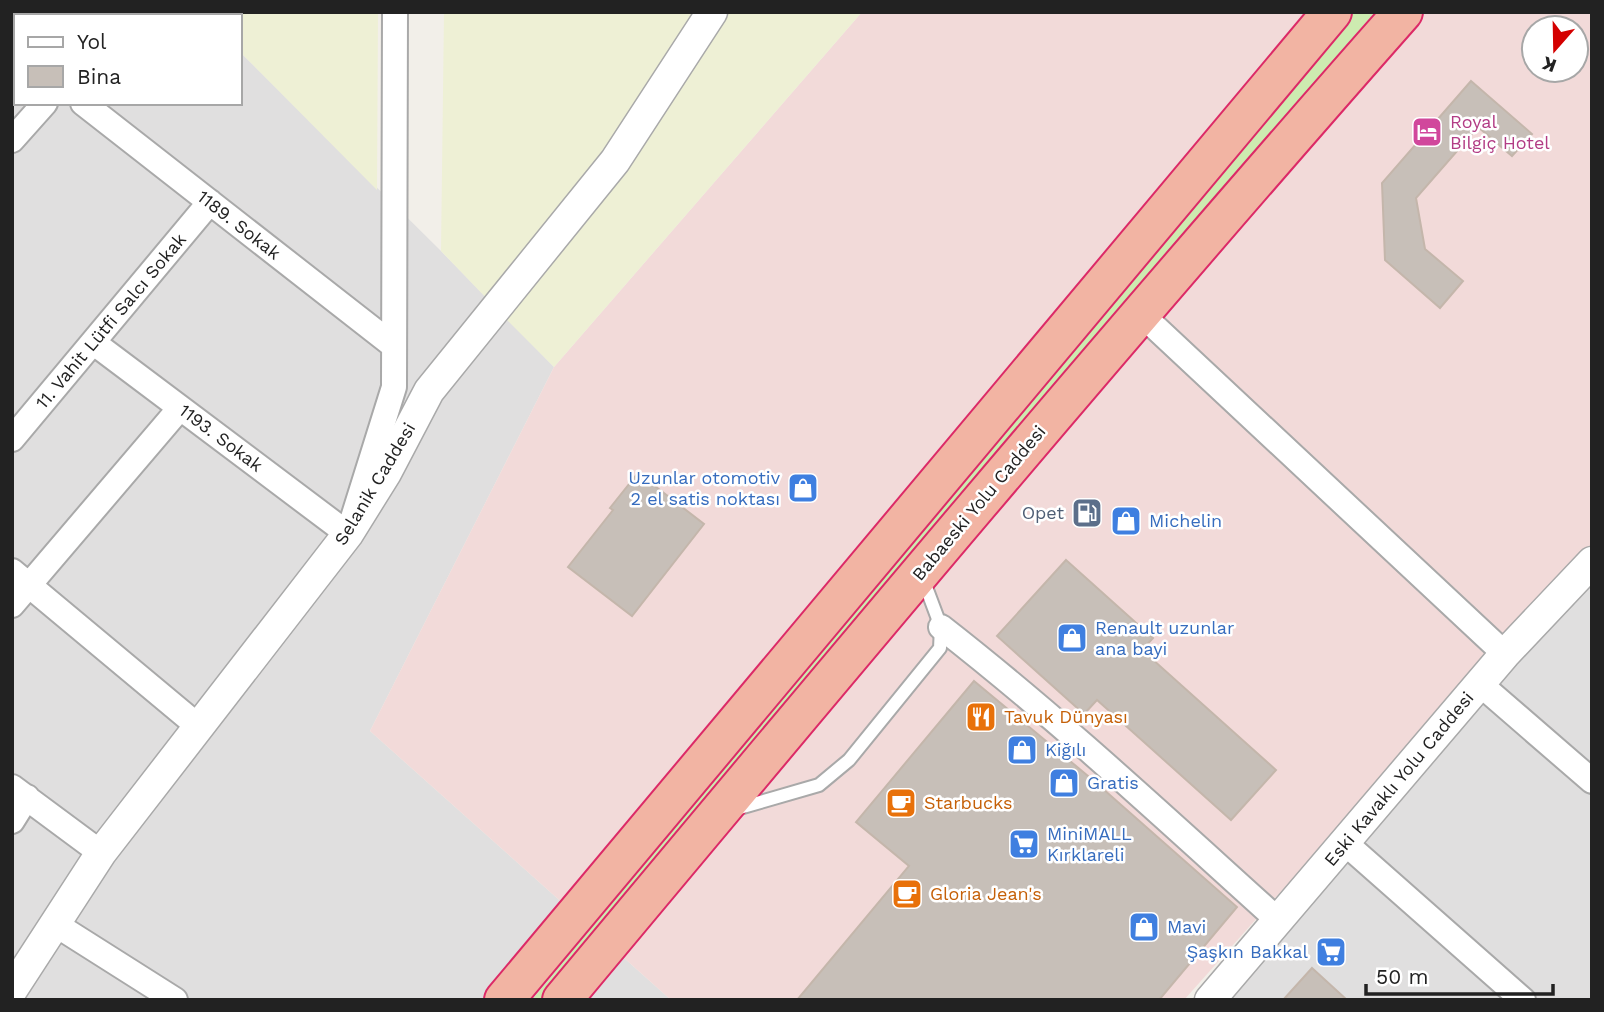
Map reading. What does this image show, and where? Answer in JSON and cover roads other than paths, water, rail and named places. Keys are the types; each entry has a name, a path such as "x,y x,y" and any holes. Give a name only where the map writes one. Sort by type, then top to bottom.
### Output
{"highway":[{"path":"504,1000 1332,12"},
{"name":"Babaeski Yolu Caddesi","path":"562,1000 920,571 1140,313 1403,12"}],"street":[{"path":"348,534 394,387 395,12"},
{"name":"Selanik Caddesi","path":"12,990 101,853 348,534 386,474 429,391 615,161 712,12"},
{"path":"12,140 43,105"},
{"name":"1189. Sokak","path":"86,105 394,346"},
{"name":"11. Vahit Lütfi Salcı Sokak","path":"12,439 210,202"},
{"path":"1140,313 1505,654"},
{"name":"1193. Sokak","path":"93,343 348,534"},
{"path":"12,606 21,578 180,408"},
{"name":"Eski Kavaklı Yolu Caddesi","path":"1210,1000 1505,654 1592,562"},
{"path":"21,578 199,727"},
{"path":"941,627 1118,775 1279,921"},
{"path":"1480,684 1592,781"},
{"path":"12,821 20,792 101,853"},
{"path":"1344,842 1523,1000"},
{"path":"55,924 175,1000"}],"lane":[{"path":"716,815 819,786 849,761 940,648 941,627 920,571"}],"place":[{"name":"Royal Bilgiç Hotel","path":"1427,132"},
{"name":"Uzunlar otomotiv 2 el satis noktası","path":"803,488"},
{"name":"Opet","path":"1087,513"},
{"name":"Michelin","path":"1126,521"},
{"name":"Renault uzunlar ana bayi","path":"1072,638"},
{"name":"Tavuk Dünyası","path":"981,717"},
{"name":"Kiğılı","path":"1022,750"},
{"name":"Gratis","path":"1064,783"},
{"name":"Starbucks","path":"901,803"},
{"name":"MiniMALL Kırklareli","path":"1024,844"},
{"name":"Gloria Jean's","path":"907,894"},
{"name":"Mavi","path":"1144,927"},
{"name":"Şaşkın Bakkal","path":"1331,952"}]}
